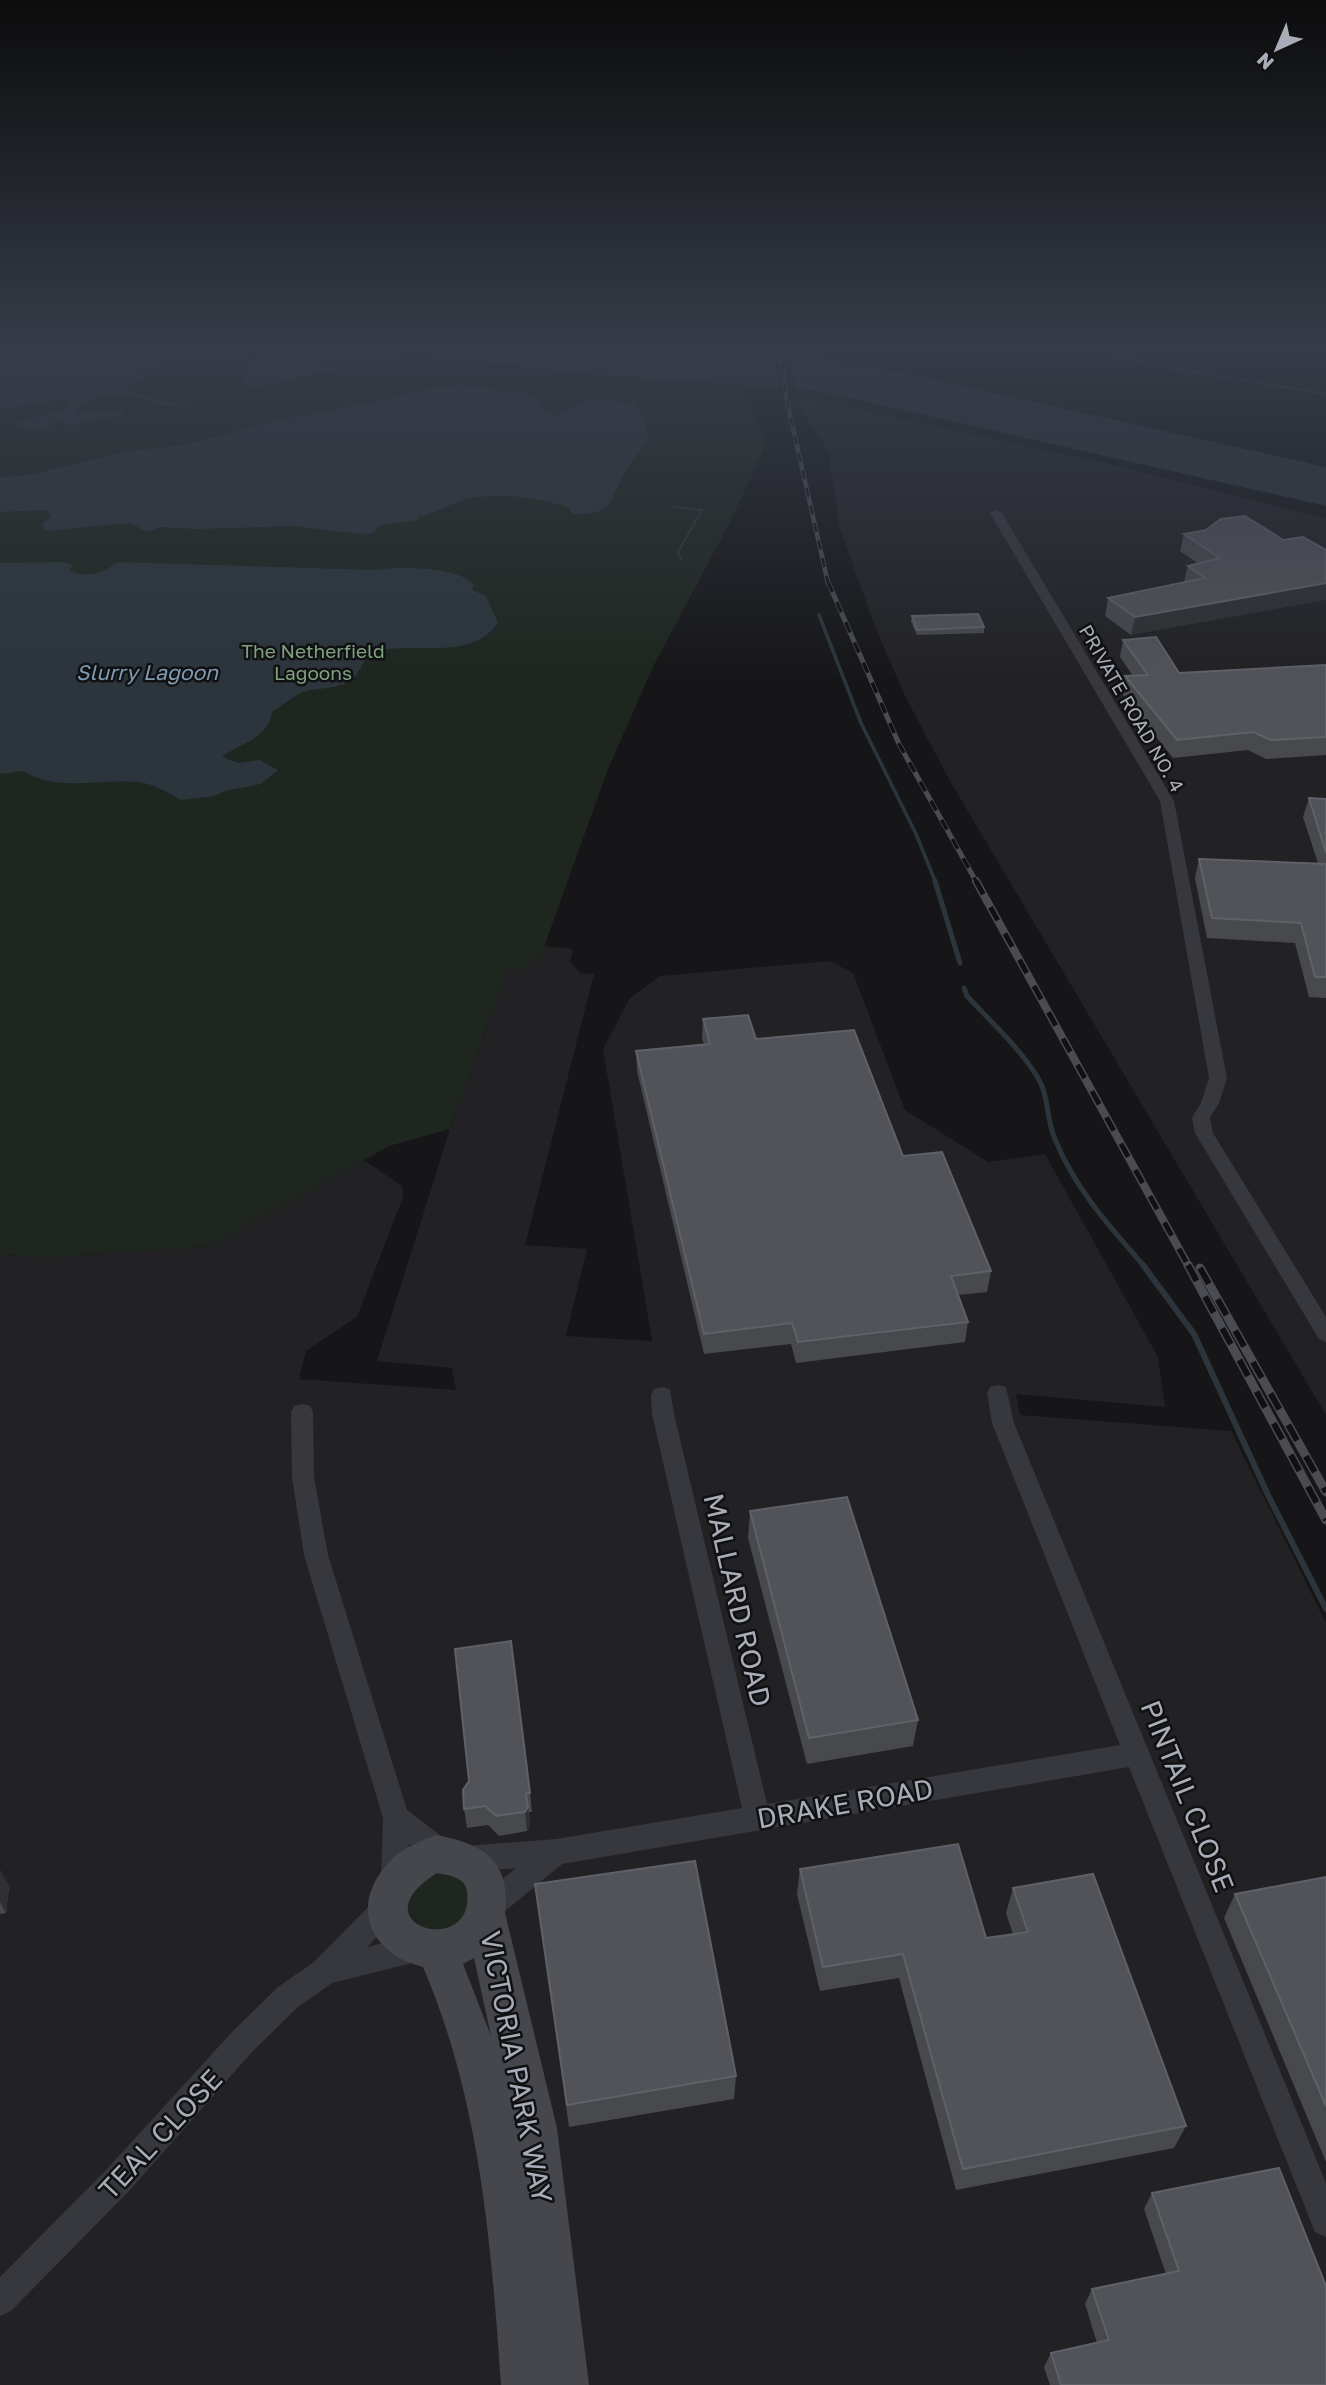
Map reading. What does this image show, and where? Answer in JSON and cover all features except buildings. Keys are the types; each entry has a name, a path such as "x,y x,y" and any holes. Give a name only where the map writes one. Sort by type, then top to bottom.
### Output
{"street":[{"name":"PRIVATE ROAD NO. 4","path":"996,513 1089,674 1167,801 1218,1078 1210,1103 1201,1118 1203,1133 1326,1334"},
{"name":"PINTAIL CLOSE","path":"998,1393 1003,1423 1326,2221"},
{"name":"MALLARD ROAD","path":"662,1395 663,1414 757,1817"},
{"path":"302,1412 303,1477 316,1555 396,1818 392,1893 394,1928 405,1941 428,1950 456,1947 474,1935 487,1912 487,1886 483,1876 396,1818"},
{"name":"DRAKE ROAD","path":"454,1856 556,1852 1135,1754"},
{"name":"DRAKE ROAD","path":"487,1912 556,1852"},
{"path":"392,1893 409,1866 425,1857 454,1856"},
{"name":"TEAL CLOSE","path":"0,2300 118,2180 242,2042 288,1997 324,1972 392,1893"},
{"name":"VICTORIA PARK WAY","path":"487,1912 501,1991 535,2128 565,2385"},
{"name":"TEAL CLOSE","path":"324,1972 428,1950"},
{"name":"VICTORIA PARK WAY","path":"428,1950 467,2017 480,2062 510,2210 525,2385"}],"shaded area":[{"path":"830,459 1087,459 1326,519 1326,1415 950,781 906,698 875,627 839,525"},
{"path":"543,946 573,949 570,962 580,973 594,974 525,1245 587,1249 566,1336 652,1341 603,1049 630,998 660,976 830,961 853,973 905,1110 988,1162 1045,1154 1158,1357 1165,1407 1016,1394 1020,1415 1231,1431 1326,1623 1326,2385 0,2385 0,1255 47,1257 203,1247 216,1243 364,1160 402,1186 403,1197 357,1317 306,1351 299,1379 456,1390 452,1368 377,1361 450,1129 508,968 539,958"}],"green space":[{"name":"The Netherfield Lagoons","path":"0,459 759,459 732,518 654,665 608,769 540,958 525,969 508,968 450,1129 389,1146 216,1243 203,1247 47,1257 0,1255"},
{"path":"437,1873 460,1877 471,1891 462,1924 427,1932 413,1916 410,1899 418,1885"}],"water":[{"path":"95,459 633,459 610,502 597,512 572,514 568,507 543,501 517,497 477,497 418,517 417,520 378,526 374,533 360,534 294,526 197,529 160,527 147,532 130,523 45,531 43,523 51,518 47,510 0,512 0,477 24,476"},
{"path":"1120,459 1291,459 1326,467 1326,506"},
{"name":"Slurry Lagoon","path":"64,562 72,565 70,570 82,574 101,572 117,562 375,570 413,568 443,571 467,579 474,585 472,590 486,596 498,623 475,642 460,646 398,648 375,652 366,659 350,681 339,686 309,690 291,699 272,712 265,729 259,735 222,757 239,763 260,760 278,770 261,784 225,791 215,796 181,800 159,788 142,783 63,783 49,781 23,771 0,774 0,563"}],"waterway":[{"path":"674,507 702,510 678,552 681,559"},
{"path":"819,615 861,723 916,834 936,883"},
{"path":"935,881 960,963"},
{"path":"964,988 967,996 1014,1045 1038,1078 1044,1092 1052,1131 1063,1157 1094,1207 1145,1267"},
{"path":"1143,1265 1194,1334 1268,1495 1326,1609"}],"railway":[{"path":"800,459 828,583"},
{"path":"828,582 899,744 977,883"},
{"path":"976,881 1189,1267"},
{"path":"1188,1265 1326,1520"},
{"path":"1200,1268 1326,1492"}]}
